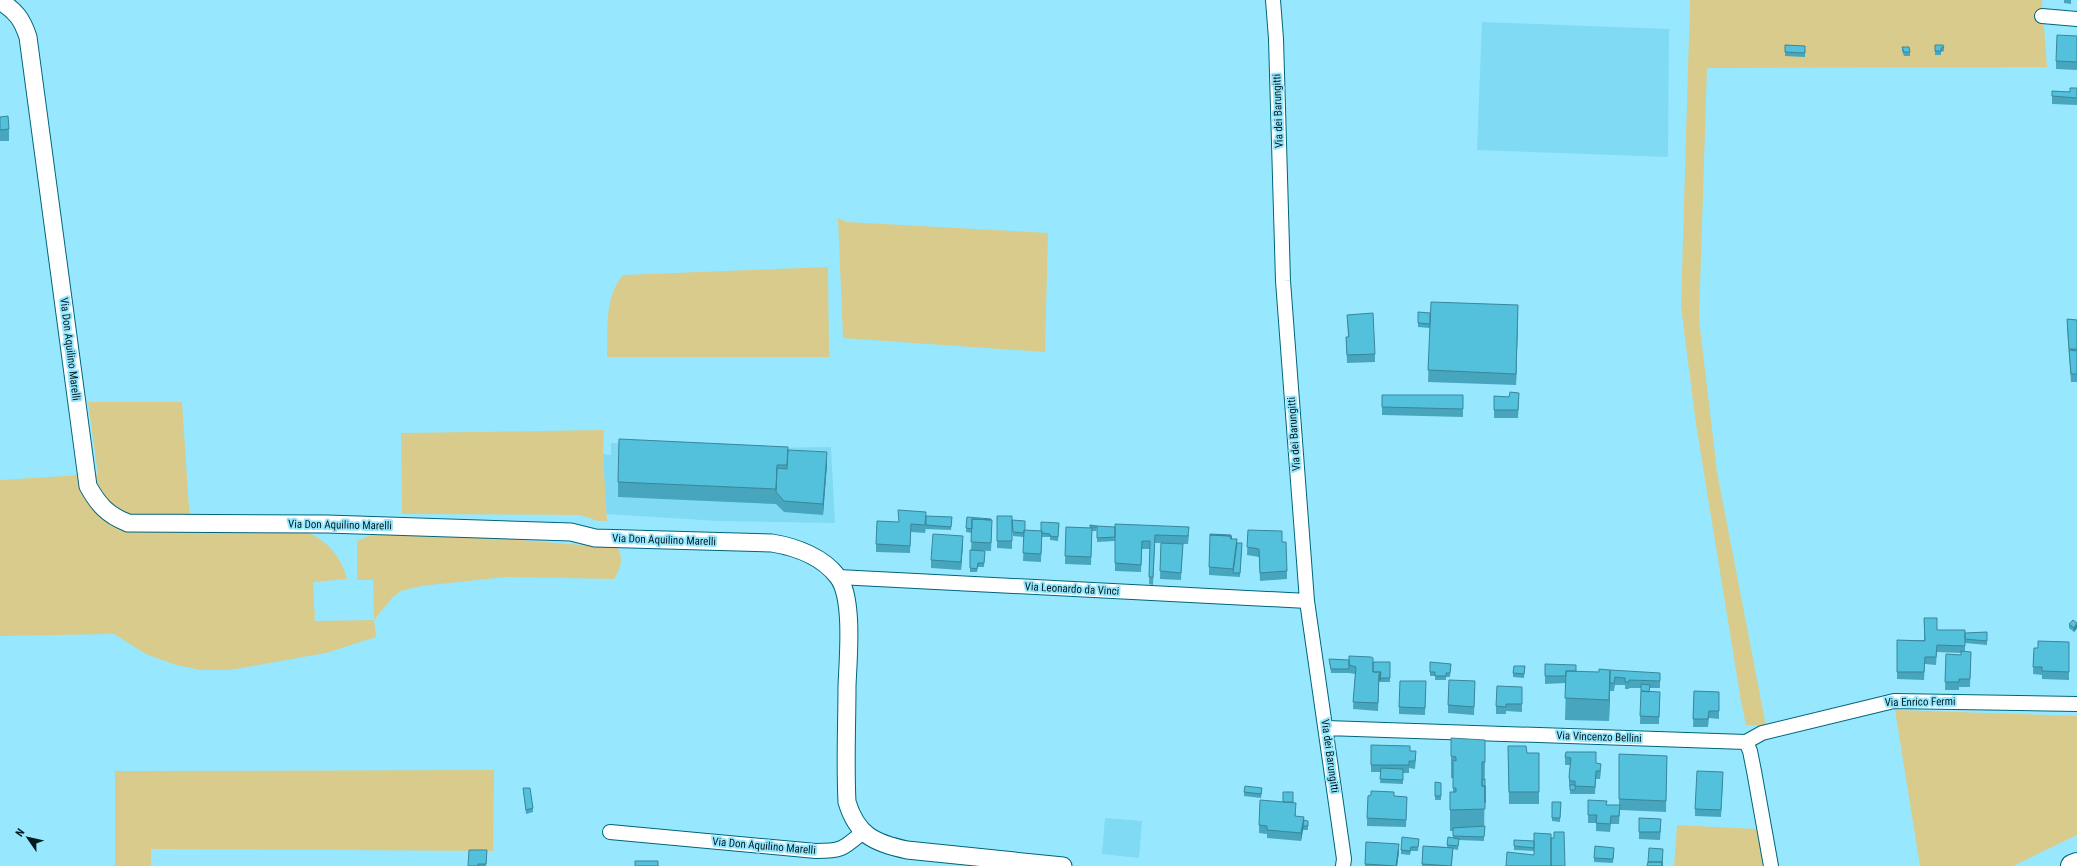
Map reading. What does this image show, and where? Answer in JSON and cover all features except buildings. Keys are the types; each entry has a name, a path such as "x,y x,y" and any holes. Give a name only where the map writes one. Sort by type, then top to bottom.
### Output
{"highway":[{"path":"2072,866 2077,864"}],"street":[{"name":"Via dei Barungitti","path":"1273,0 1276,39 1283,281 1307,601 1344,859 1343,866"},
{"name":"Via Don Aquilino Marelli","path":"0,1 14,10 25,26 28,37 88,486 102,509 109,514 128,522 327,524 571,532 595,538 772,543 787,545 820,561 838,578 845,595 848,626 847,802 852,818 863,832 884,845 906,850 1063,866"},
{"path":"2042,16 2077,18"},
{"name":"Via Leonardo da Vinci","path":"838,578 1307,601"},
{"name":"Via Enrico Fermi","path":"1746,742 1762,733 1894,701 2077,704"},
{"name":"Via Vincenzo Bellini","path":"1326,728 1746,742"},
{"path":"1746,742 1750,751 1754,771 1770,866"},
{"name":"Via Don Aquilino Marelli","path":"610,832 816,851 836,851 845,847 863,832"}],"shaded area":[{"path":"1690,0 2042,0 2047,67 1707,68 1699,319 1717,472 1766,726 1746,725 1741,701 1696,424 1681,306"},
{"path":"1482,22 1669,29 1668,157 1477,150"},
{"path":"838,218 847,222 1048,233 1045,352 843,338"},
{"path":"828,267 829,357 607,357 607,325 610,303 617,284 623,275"},
{"path":"88,402 182,402 189,508 192,529 305,532 320,539 337,556 347,579 313,582 315,621 374,620 376,637 326,653 230,670 201,670 176,665 146,654 114,634 0,636 0,480 98,474"},
{"path":"604,430 603,454 607,521 598,521 580,515 402,514 401,433"},
{"path":"611,443 756,448 831,447 835,523 718,521 606,514 603,454 611,455"},
{"path":"380,531 484,537 618,548 620,552 621,560 618,572 614,579 505,577 421,586 401,591 392,598 374,620 373,580 357,580 357,541"},
{"path":"1895,710 2077,716 2077,835 2013,866 1920,866"},
{"path":"494,770 493,851 151,849 151,866 115,866 115,771"},
{"path":"1105,818 1142,821 1139,858 1102,854"},
{"path":"1677,825 1757,829 1763,866 1674,866"}]}
